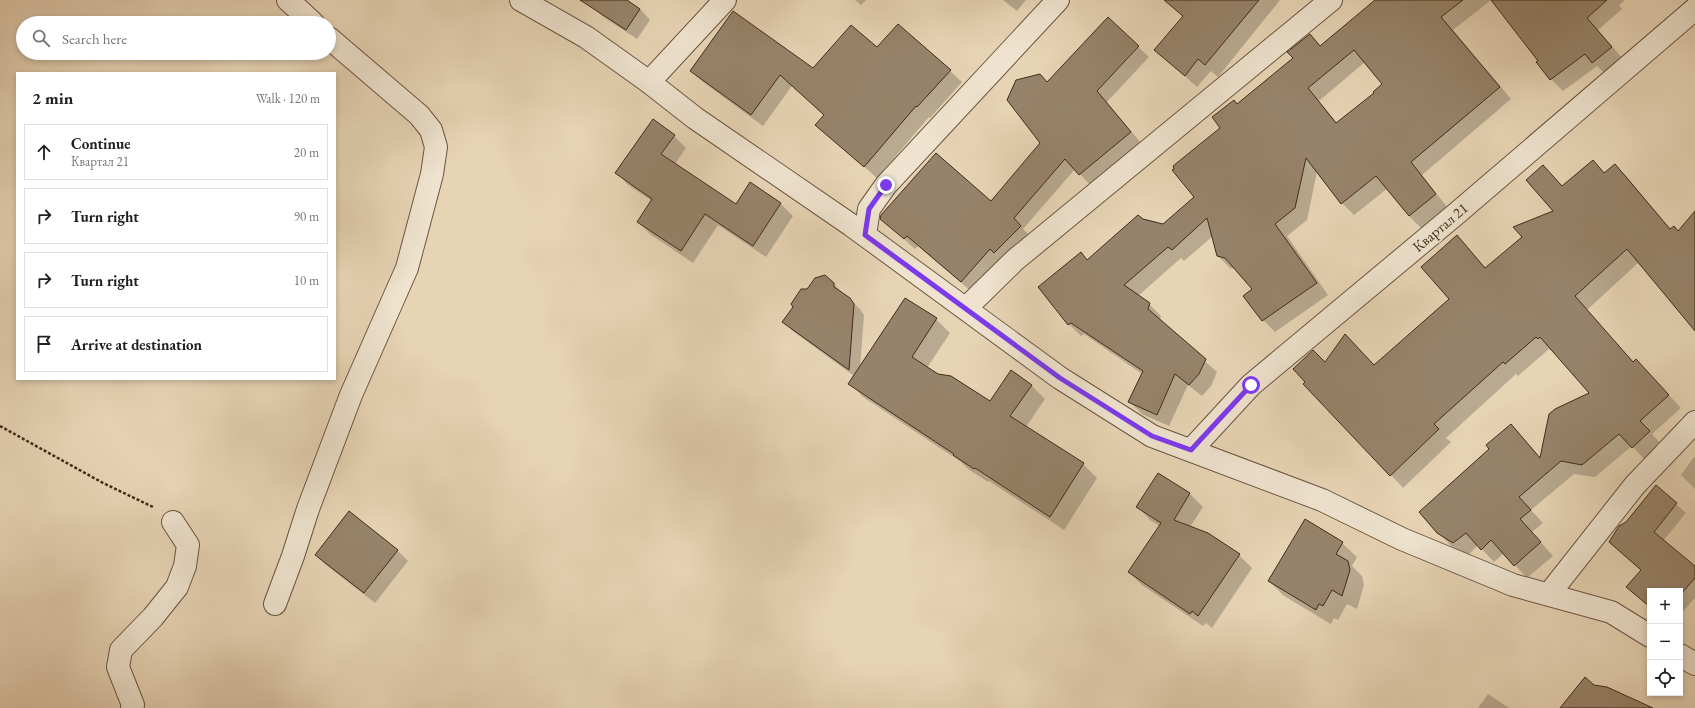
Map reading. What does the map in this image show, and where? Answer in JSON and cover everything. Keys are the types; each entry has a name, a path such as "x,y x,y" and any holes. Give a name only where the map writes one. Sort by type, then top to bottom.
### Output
{"street":[{"path":"288,0 305,16"},
{"path":"521,0 586,37 649,82 695,118 865,235 1060,378 1152,436 1322,500 1402,539 1513,585 1611,612 1647,634"},
{"path":"649,82 725,0"},
{"path":"865,235 869,209 886,185 1058,0"},
{"path":"966,308 1015,260 1331,0"},
{"name":"Квартал 21","path":"1191,450 1251,385 1450,219 1695,8"},
{"path":"274,604 293,556 308,509 351,395 407,268 432,174 436,147 431,130 419,115 336,44"},
{"path":"1549,594 1636,485 1695,422"},
{"path":"132,708 133,705 118,667 121,650 153,617 177,587 185,566 188,545 173,522"},
{"path":"1683,657 1695,664"}],"path":[{"path":"0,426 103,483 156,509 173,522"}],"building":[{"path":"580,0 627,0 640,9 626,30"},
{"path":"1164,0 1259,0 1205,65 1198,59 1185,76 1154,50 1183,16"},
{"path":"1375,0 1463,0 1441,17 1500,87 1411,162 1436,194 1409,216 1376,176 1341,204 1306,158 1295,208 1275,224 1317,283 1262,321 1243,296 1252,289 1225,258 1217,256 1207,218 1172,250 1168,247 1124,285 1150,303 1148,309 1206,359 1199,374 1189,385 1175,374 1157,415 1128,402 1143,371 1071,323 1068,325 1038,287 1081,252 1087,260 1138,215 1143,219 1163,224 1194,197 1172,170 1174,169 1173,166 1220,128 1212,117 1234,100 1237,104 1293,58 1287,52 1310,34 1320,46","holes":["1354,50 1382,84 1373,92 1374,93 1336,123 1308,88"]},
{"path":"1491,0 1607,0 1587,18 1612,47 1592,63 1585,54 1550,80 1536,62 1538,61"},
{"path":"733,11 813,68 851,25 877,47 898,24 951,70 917,107 916,106 864,167 815,125 824,115 780,75 751,115 690,71"},
{"path":"1108,17 1139,46 1097,91 1131,132 1079,175 1065,159 1014,218 1021,226 994,253 990,249 961,282 907,236 904,239 880,219 881,215 936,153 991,201 1040,143 1007,100 1016,80 1040,74 1047,82"},
{"path":"653,119 675,135 661,154 736,204 750,182 781,203 753,246 705,214 681,251 637,222 652,199 615,173"},
{"path":"1593,160 1604,173 1615,164 1670,229 1674,226 1678,231 1695,211 1695,331 1627,249 1575,296 1633,362 1636,359 1669,395 1640,421 1650,431 1632,448 1619,434 1582,465 1561,461 1519,497 1531,510 1520,519 1541,542 1514,566 1491,540 1481,550 1466,533 1453,543 1437,533 1419,512 1489,449 1486,445 1511,424 1540,458 1549,414 1555,409 1589,393 1540,337 1538,339 1536,337 1505,364 1503,362 1434,424 1439,429 1390,476 1303,384 1305,382 1293,369 1313,350 1325,362 1345,334 1374,365 1449,299 1421,267 1457,235 1485,268 1522,237 1513,227 1553,211 1526,180 1543,165 1562,186"},
{"path":"825,275 834,283 834,287 850,298 854,304 849,370 782,322 793,307 791,304 801,289 807,289 815,278"},
{"path":"905,298 937,318 912,357 938,374 951,376 990,401 1011,370 1032,385 1010,416 1084,463 1050,517 975,468 974,469 953,455 954,454 848,384"},
{"path":"1158,473 1190,493 1174,520 1208,533 1240,554 1198,616 1192,611 1190,614 1128,572 1161,523 1136,507"},
{"path":"1656,485 1677,503 1654,532 1695,566 1695,578 1683,592 1683,588 1647,588 1647,604 1626,587 1641,570 1609,542 1619,526 1626,522"},
{"path":"349,511 398,550 364,593 315,555"},
{"path":"1305,519 1343,542 1336,554 1348,561 1350,570 1342,596 1332,590 1323,606 1319,604 1316,610 1268,581"},
{"path":"1585,677 1594,685 1607,687 1653,708 1560,708"}],"route":[{"path":"886,185 869,209 865,235 1060,378 1152,436 1191,450 1251,385"}]}
